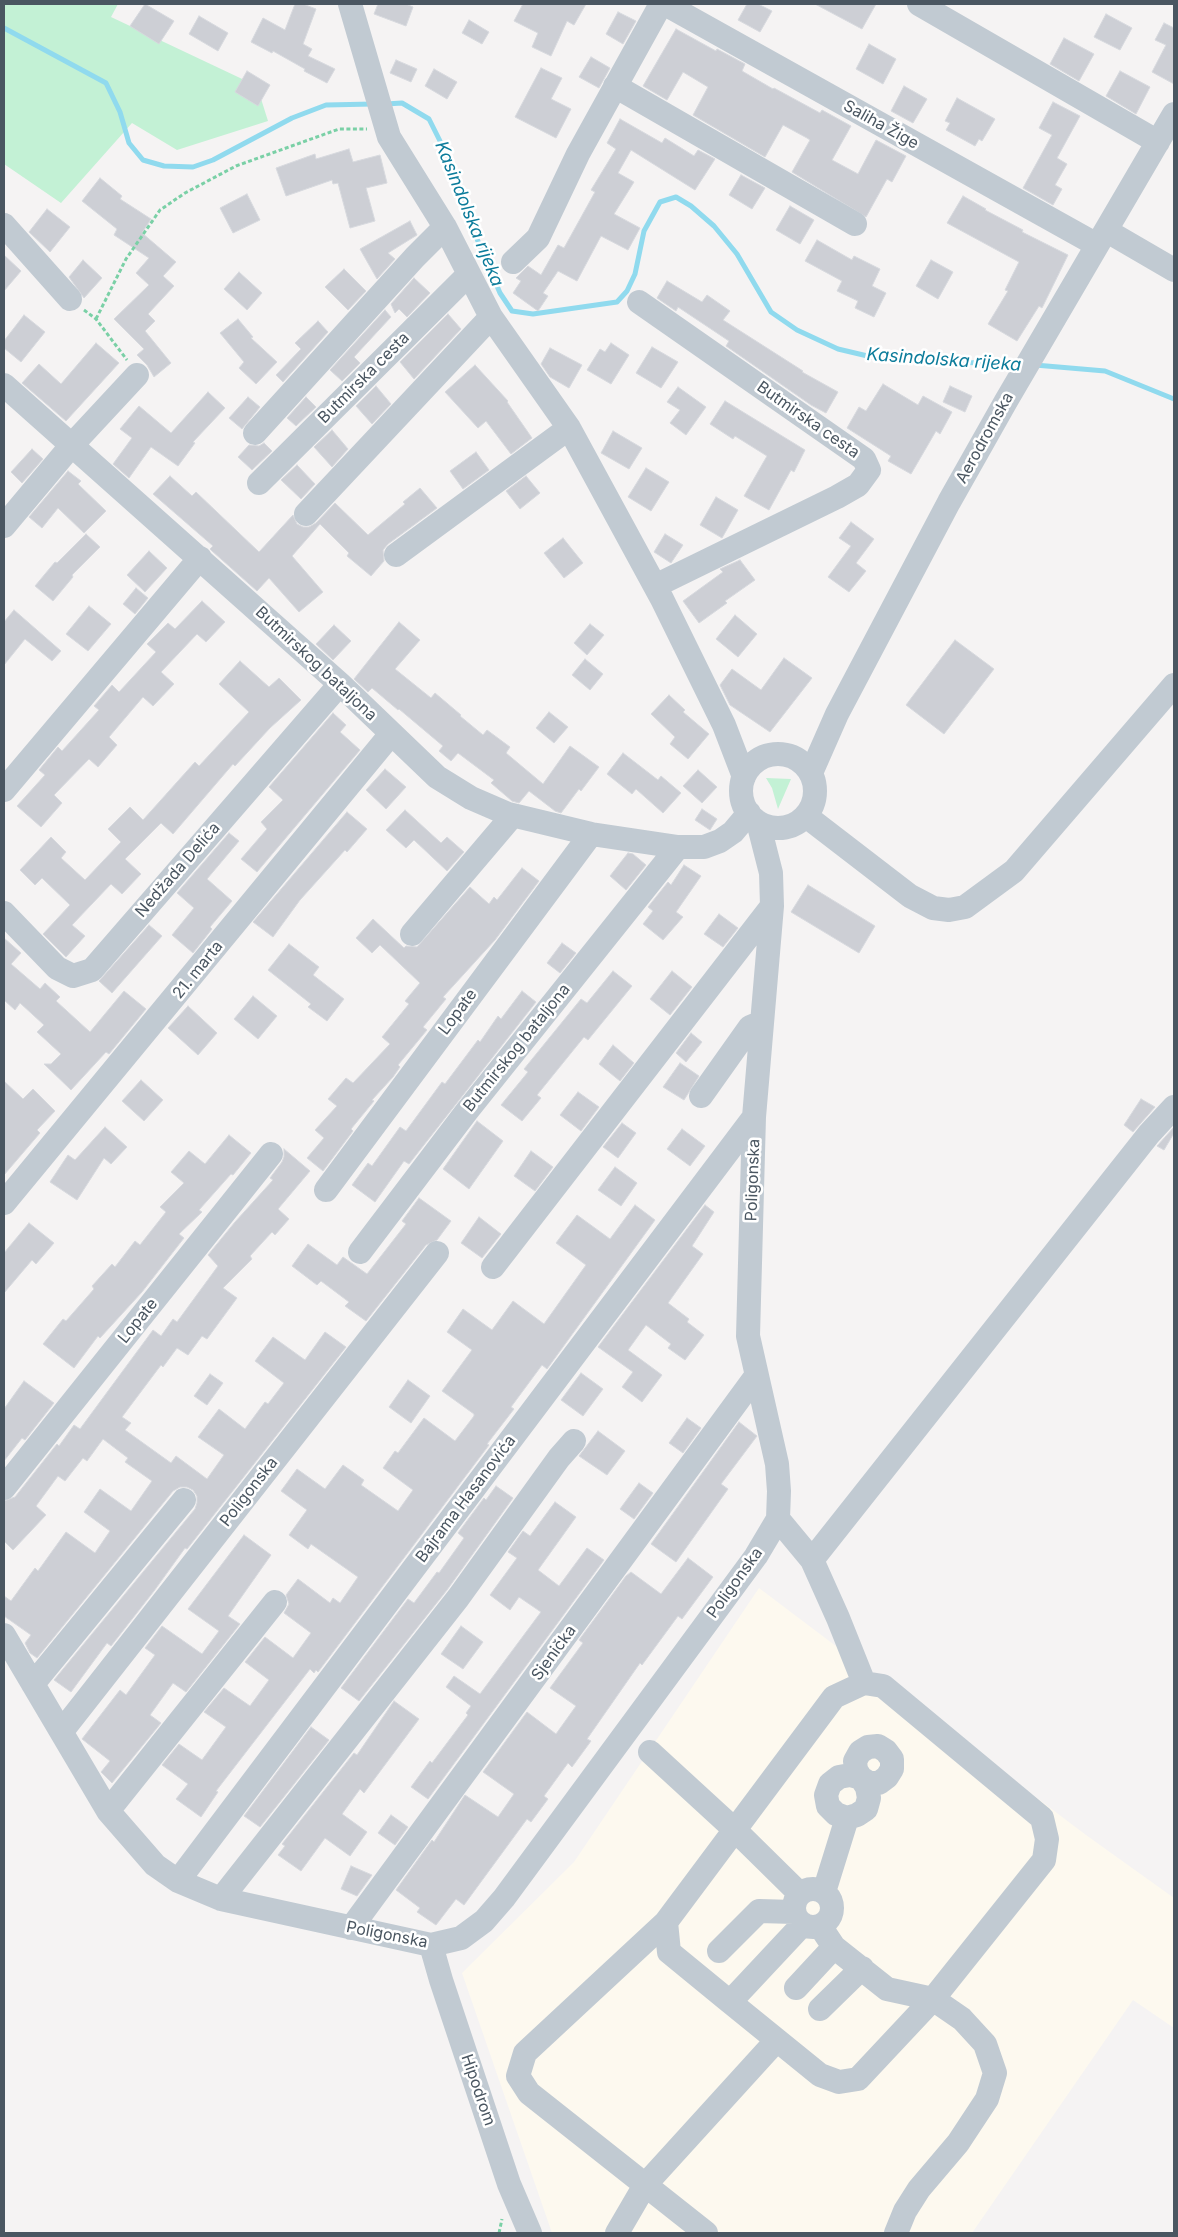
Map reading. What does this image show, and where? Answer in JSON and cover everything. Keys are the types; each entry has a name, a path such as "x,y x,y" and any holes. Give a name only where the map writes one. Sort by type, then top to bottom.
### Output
{"street":[{"path":"350,4 392,143 446,227 491,318 569,428 655,586 724,725 744,777"},
{"name":"Saliha Žige","path":"513,262 538,238 578,154 663,4 1102,238 1174,270"},
{"path":"919,4 1158,142"},
{"path":"615,86 855,224"},
{"name":"Aerodromska","path":"811,773 837,714 949,502 1174,114"},
{"path":"4,225 70,299"},
{"path":"255,433 414,257 446,227"},
{"name":"Butmirska cesta","path":"258,483 469,274"},
{"name":"Butmirska cesta","path":"639,302 864,459 869,470 858,485 837,497 655,586"},
{"path":"306,514 491,318"},
{"path":"4,526 71,446 138,375"},
{"name":"Butmirskog bataljona","path":"4,385 340,684 437,777 471,798 513,815 591,834 678,847 704,847 720,842 754,818"},
{"path":"396,556 569,428"},
{"path":"4,790 200,558"},
{"name":"Nedžada Delića","path":"4,913 57,968 73,976 92,970 340,684"},
{"path":"806,816 910,896 933,908 949,910 965,907 1014,871 1174,685"},
{"name":"Aerodromska","path":"779,755 837,714"},
{"path":"724,725 779,755 799,760 811,773 816,792 813,804 806,816 796,824 783,828 770,827 754,818 743,802 741,789 744,777 751,766 779,755"},
{"name":"21. marta","path":"4,1204 391,734"},
{"path":"412,934 513,815"},
{"name":"Poligonska","path":"4,1635 108,1811 155,1865 178,1881 221,1899 432,1945 461,1938 484,1921 504,1898 756,1556 778,1519 780,1491 777,1464 748,1336 754,1117 772,906 771,873 754,818"},
{"name":"Poligonska","path":"771,873 783,828"},
{"name":"Lopate","path":"326,1190 591,834"},
{"name":"Butmirskog bataljona","path":"360,1252 467,1111 678,847"},
{"path":"493,1267 772,906"},
{"path":"700,1096 750,1027 762,1022"},
{"path":"812,1560 1149,1134 1174,1107"},
{"name":"Bajrama Hasanovića","path":"178,1881 754,1117"},
{"name":"Lopate","path":"4,1488 271,1154"},
{"name":"Poligonska","path":"62,1731 437,1253"},
{"name":"Sjenička","path":"351,1928 756,1376"},
{"path":"221,1899 458,1598 559,1458 574,1441"},
{"path":"33,1684 184,1500"},
{"path":"778,1519 812,1560 864,1683"},
{"path":"108,1811 275,1602"},
{"path":"666,1922 669,1952 776,2041 820,2075 839,2082 858,2079 933,1998 1044,1860 1047,1839 1042,1818 883,1686 864,1683 834,1697 666,1922 525,2054 518,2076 529,2093 706,2233"},
{"path":"650,1752 735,1830 804,1914 834,1947 887,1989 933,1998 962,2019 985,2044 994,2073 987,2099 958,2143 919,2188 905,2211 896,2233"},
{"path":"850,1775 861,1778 868,1787 869,1798 866,1808 857,1816 847,1818 836,1814 828,1806 826,1795 830,1784 838,1777 850,1775"},
{"path":"824,1892 847,1818"},
{"path":"719,1951 759,1911 804,1914 830,1917 832,1904 824,1892 816,1889 807,1890 804,1914 730,2002"},
{"name":"Hipodrom","path":"432,1945 441,1980 509,2184 530,2233"},
{"path":"796,1988 834,1947"},
{"path":"820,2009 862,1968"},
{"path":"617,2233 645,2185 776,2041"}],"path":[{"path":"96,319 126,259 160,210 185,193 236,166 339,129 367,129 380,143 392,143"},
{"path":"70,299 96,319 138,375"}],"shaded area":[{"path":"759,1588 1086,1835 1174,1898 1174,2028 1133,2000 972,2233 552,2233 462,1973 574,1862"}],"green space":[{"path":"4,4 118,4 111,17 257,86 268,121 177,150 132,123 61,203 4,164"},
{"path":"766,778 791,779 778,809 772,788"}],"building":[{"path":"145,4 174,21 159,44 130,26"},
{"path":"295,4 303,4 316,9 303,44 312,49 308,56 335,69 327,83 273,51 272,53 251,42 263,18 285,30"},
{"path":"378,4 406,4 413,7 406,26 374,14"},
{"path":"523,4 586,4 574,25 567,21 551,56 532,47 538,33 514,21"},
{"path":"747,4 758,4 772,11 760,32 738,20"},
{"path":"815,4 876,4 862,29"},
{"path":"618,12 636,21 623,44 606,34"},
{"path":"1106,14 1132,28 1120,50 1094,37"},
{"path":"199,16 228,33 218,51 189,34"},
{"path":"469,20 489,32 482,44 462,33"},
{"path":"1164,23 1174,28 1174,84 1152,72 1166,45 1155,40"},
{"path":"676,29 716,51 717,49 745,64 742,71 773,89 820,113 822,110 851,126 832,160 858,174 876,140 906,156 892,182 887,179 866,217 792,172 810,140 807,138 783,125 765,157 693,115 708,87 683,72 667,100 643,86"},
{"path":"1064,38 1094,54 1079,81 1050,64"},
{"path":"869,44 896,59 883,84 856,69"},
{"path":"591,57 610,68 599,88 579,77"},
{"path":"396,60 417,69 411,82 390,73"},
{"path":"541,68 562,78 551,99 571,109 556,138 515,117"},
{"path":"434,69 457,82 447,99 425,86"},
{"path":"247,71 270,85 258,106 235,92"},
{"path":"1120,71 1150,87 1136,114 1106,96"},
{"path":"904,86 927,99 913,123 891,111"},
{"path":"957,98 995,119 982,141 979,139 975,146 946,130 950,123 945,121"},
{"path":"1053,102 1080,116 1057,158 1067,164 1055,185 1062,189 1053,205 1023,188 1052,135 1039,128"},
{"path":"620,119 662,143 665,138 694,156 698,150 715,159 695,190 631,150 618,173 634,182 614,214 640,228 628,250 601,236 577,281 558,271 543,293 548,296 538,311 513,293 521,281 516,278 528,266 541,275 558,245 564,248 595,192 591,190 616,149 607,143"},
{"path":"349,149 353,162 380,155 387,183 366,188 375,221 350,228 338,183 333,184 332,180 286,196 276,168 315,154 316,159"},
{"path":"741,175 765,188 752,209 729,195"},
{"path":"100,178 122,196 120,199 151,219 142,233 176,262 163,276 174,286 148,314 155,321 145,331 171,363 154,377 147,365 137,355 144,349 114,319 149,285 136,273 149,258 114,235 117,229 82,201"},
{"path":"247,194 260,220 233,233 220,208"},
{"path":"963,196 1023,230 1022,232 1068,255 1042,308 1039,306 1017,341 988,324 1008,291 1005,290 1019,262 947,223"},
{"path":"790,206 814,220 800,244 776,230"},
{"path":"47,209 70,227 50,252 29,232"},
{"path":"410,221 417,235 388,253 395,259 377,279 360,249"},
{"path":"817,240 852,260 854,256 880,269 872,286 886,293 874,317 855,308 858,301 837,291 842,281 805,261"},
{"path":"4,255 21,271 4,291"},
{"path":"83,260 102,278 84,298 69,277"},
{"path":"931,260 953,272 938,299 916,286"},
{"path":"344,269 366,291 348,310 325,287"},
{"path":"239,272 262,293 247,310 224,289"},
{"path":"414,278 430,293 407,317 399,309 395,313 391,304"},
{"path":"667,281 702,302 707,295 730,311 723,320 802,372 838,392 826,413 811,405 726,346 729,341 678,307 676,311 657,298"},
{"path":"385,310 391,317 354,357 360,363 342,381 330,370"},
{"path":"448,314 461,329 414,379 400,362"},
{"path":"24,315 45,332 21,362 4,348 4,341"},
{"path":"238,319 253,337 251,338 277,362 256,384 239,368 244,362 220,333"},
{"path":"318,321 328,332 283,382 276,375 301,349 295,343"},
{"path":"96,343 119,363 66,421 22,383 39,364 61,384"},
{"path":"611,343 629,355 611,384 587,370 600,349 605,352"},
{"path":"652,347 678,362 661,388 636,373"},
{"path":"550,348 582,365 569,388 550,377 541,364"},
{"path":"475,365 508,401 532,438 511,454 486,421 478,428 445,392"},
{"path":"883,384 918,405 923,396 952,412 940,434 936,431 911,474 888,461 891,456 847,428 859,407 866,411"},
{"path":"376,386 391,404 372,424 356,406"},
{"path":"950,386 972,396 965,412 943,402"},
{"path":"678,387 706,407 686,435 670,423 680,410 667,402"},
{"path":"208,392 225,408 193,442 195,443 178,466 151,447 129,478 113,464 132,438 120,429 139,406 171,433"},
{"path":"248,397 260,407 242,429 229,418"},
{"path":"306,397 316,407 296,426 287,418"},
{"path":"725,401 805,450 794,472 791,470 769,510 744,496 767,456 735,436 733,439 710,424"},
{"path":"332,430 348,449 332,467 314,447"},
{"path":"613,431 642,448 629,469 601,453"},
{"path":"264,443 272,451 252,470 238,457 249,445 259,446"},
{"path":"32,449 43,459 22,483 11,472"},
{"path":"476,452 489,470 463,489 450,471"},
{"path":"297,465 315,484 301,499 281,480"},
{"path":"646,468 669,482 651,511 628,497"},
{"path":"68,471 81,481 78,484 106,511 84,533 58,508 42,528 29,517"},
{"path":"170,476 192,496 196,492 259,552 293,515 297,524 309,527 316,523 335,503 368,535 405,504 403,502 420,488 437,508 388,544 383,550 384,561 371,576 347,556 349,553 320,524 292,556 323,592 299,612 269,578 257,591 210,549 213,546 153,494"},
{"path":"526,476 540,493 520,509 506,491"},
{"path":"716,497 738,510 722,538 700,525"},
{"path":"851,522 874,539 856,563 866,571 849,592 828,577 851,546 839,538"},
{"path":"86,534 100,547 72,575 73,577 53,601 35,586 55,562 57,563"},
{"path":"665,534 683,545 671,563 654,552"},
{"path":"563,538 583,563 564,578 544,553"},
{"path":"149,551 167,568 145,592 127,575"},
{"path":"740,560 755,580 725,601 727,603 699,623 683,601 723,572 720,569"},
{"path":"136,588 148,598 135,614 123,604"},
{"path":"202,601 225,622 206,642 197,634 161,672 174,684 153,706 143,697 109,737 117,745 98,767 89,759 54,795 62,803 41,827 17,806 45,775 39,770 58,747 62,751 99,710 94,706 112,685 119,692 156,652 147,644 168,623 175,629"},
{"path":"89,606 111,624 88,651 66,634"},
{"path":"14,610 61,651 52,661 25,639 4,665 4,622"},
{"path":"735,615 757,634 738,657 716,639"},
{"path":"399,622 420,640 395,669 431,698 435,693 483,735 487,730 510,747 506,753 543,784 570,746 599,767 561,813 555,811 529,791 519,803 512,801 491,783 494,780 458,753 451,761 439,751 443,746 372,688 368,692 354,679"},
{"path":"590,624 604,635 587,655 574,643"},
{"path":"334,625 351,641 333,660 316,644"},
{"path":"955,640 994,669 944,734 906,705"},
{"path":"784,658 812,678 770,732 730,705 720,685 732,669 761,690"},
{"path":"585,659 603,674 590,690 572,675"},
{"path":"240,661 269,687 279,678 301,700 270,728 235,766 233,764 173,834 161,823 125,859 141,874 122,894 111,884 72,925 85,936 66,957 43,934 70,905 42,878 35,885 20,870 51,837 66,852 61,858 85,880 121,842 108,829 130,807 143,820 195,762 199,766 249,712 219,684"},
{"path":"669,695 685,710 683,712 709,734 688,759 670,744 675,737 651,714"},
{"path":"549,712 568,727 554,743 536,728"},
{"path":"333,713 346,725 340,732 360,750 257,872 241,859 267,829 261,822 283,800 269,787"},
{"path":"623,753 658,780 661,776 681,793 663,813 636,789 632,794 607,774"},
{"path":"385,769 406,787 386,809 366,790"},
{"path":"698,770 717,787 702,803 683,786"},
{"path":"702,809 717,819 710,830 695,820"},
{"path":"405,810 441,843 447,837 464,852 447,871 414,840 406,848 386,830"},
{"path":"347,812 367,829 347,852 345,850 300,900 273,937 253,922"},
{"path":"229,833 239,841 207,879 232,901 210,927 212,929 193,953 172,935 194,908 177,893"},
{"path":"628,853 633,854 646,865 626,890 610,876"},
{"path":"684,865 701,876 676,912 683,917 663,940 643,924 653,911 648,907 668,882 671,885"},
{"path":"522,868 539,881 495,940 443,997 446,999 423,1027 427,1030 398,1065 400,1067 393,1077 372,1100 374,1101 351,1129 353,1131 323,1171 307,1158 324,1138 315,1130 337,1106 328,1099 346,1078 353,1083 390,1044 382,1037 409,1004 405,1001 420,983 380,945 372,953 356,938 373,919 404,948 406,946 417,947 470,887 489,904 494,897 497,900"},
{"path":"808,885 875,926 859,953 791,912"},
{"path":"719,914 738,928 723,947 704,934"},
{"path":"149,925 162,936 112,993 99,981"},
{"path":"4,938 21,953 11,964 40,989 45,983 60,997 56,1001 90,1032 124,991 146,1009 109,1054 106,1052 71,1090 44,1064 51,1064 61,1054 37,1032 44,1025 20,1003 15,1010 4,1000"},
{"path":"562,943 576,953 560,973 547,963"},
{"path":"289,944 319,967 313,975 344,999 327,1021 308,1007 311,1004 268,970"},
{"path":"613,971 632,986 588,1040 584,1037 537,1095 541,1098 522,1121 501,1105 528,1072 524,1069 581,999 587,1003"},
{"path":"672,971 692,987 670,1015 650,999"},
{"path":"522,991 536,1002 409,1164 404,1161 375,1202 352,1185 368,1163 372,1166 400,1127 406,1131 442,1082 445,1084 478,1040 480,1042 498,1016 501,1019"},
{"path":"253,996 277,1016 258,1039 234,1019"},
{"path":"188,1006 217,1033 198,1055 168,1028"},
{"path":"691,1033 702,1042 686,1062 676,1053"},
{"path":"613,1045 634,1063 620,1081 599,1064"},
{"path":"680,1063 699,1076 684,1100 663,1087"},
{"path":"141,1080 163,1100 144,1121 122,1101"},
{"path":"4,1081 23,1099 33,1089 55,1111 37,1130 40,1133 4,1175"},
{"path":"578,1092 599,1107 581,1131 560,1115"},
{"path":"1141,1099 1155,1107 1133,1132 1124,1125"},
{"path":"477,1121 503,1141 469,1189 443,1169"},
{"path":"622,1123 636,1133 618,1158 603,1147"},
{"path":"105,1127 127,1147 111,1164 104,1158 77,1200 50,1182 68,1155 75,1160"},
{"path":"1174,1127 1174,1133 1164,1150 1157,1146"},
{"path":"682,1129 705,1146 690,1166 667,1149"},
{"path":"229,1135 251,1153 233,1175 231,1174 199,1210 202,1212 179,1234 184,1238 142,1292 100,1338 98,1336 74,1368 43,1344 63,1319 66,1321 94,1289 92,1286 112,1264 115,1267 135,1241 140,1245 166,1212 160,1207 184,1183 171,1172 189,1151 205,1164"},
{"path":"284,1149 310,1171 278,1209 289,1219 275,1235 272,1232 250,1256 252,1259 223,1288 237,1298 207,1339 202,1336 188,1355 177,1348 163,1367 161,1365 122,1417 131,1423 125,1430 171,1463 176,1456 207,1479 224,1455 198,1437 219,1409 245,1429 265,1402 268,1404 284,1383 255,1361 273,1337 305,1360 325,1332 346,1347 187,1549 185,1548 111,1646 107,1643 71,1692 54,1680 195,1509 197,1496 193,1490 187,1487 180,1487 173,1491 37,1658 30,1653 25,1643 31,1635 4,1616 4,1596 11,1601 35,1568 38,1571 66,1532 95,1553 110,1531 84,1512 100,1489 131,1511 152,1481 125,1462 128,1458 103,1439 87,1461 83,1458 65,1481 58,1476 36,1506 46,1515 13,1550 4,1541 4,1501 15,1497 57,1444 59,1446 74,1425 80,1429 153,1330 161,1336 173,1319 177,1322 218,1266 208,1255 273,1180 270,1178 282,1162"},
{"path":"531,1151 553,1167 535,1191 514,1176"},
{"path":"615,1167 637,1183 621,1206 598,1190"},
{"path":"419,1198 451,1221 437,1240 426,1245 366,1321 345,1306 349,1302 321,1281 317,1285 292,1266 308,1244 337,1265 343,1257 367,1274 406,1224 402,1221"},
{"path":"635,1205 655,1220 547,1369 542,1365 511,1407 514,1409 487,1444 489,1445 318,1672 316,1670 314,1673 310,1669 216,1791 218,1792 201,1817 176,1799 188,1784 162,1765 179,1744 202,1760 226,1727 204,1712 224,1688 250,1706 269,1680 245,1662 265,1637 293,1658 311,1633 284,1613 289,1604 286,1595 298,1579 330,1603 333,1598 340,1603 358,1577 311,1544 308,1549 289,1535 307,1510 281,1491 297,1469 325,1489 343,1465 364,1480 361,1485 398,1511 413,1490 383,1468 395,1451 398,1453 424,1418 455,1441 474,1416 474,1414 442,1391 472,1350 447,1332 463,1309 492,1330 513,1301 544,1324 586,1265 556,1243 577,1215 610,1239"},
{"path":"705,1205 714,1212 692,1246 703,1254 668,1303 689,1319 687,1322 704,1335 685,1360 668,1348 671,1344 646,1325 628,1350 662,1375 642,1402 622,1387 633,1372 598,1347"},
{"path":"479,1217 501,1234 482,1258 461,1243"},
{"path":"29,1223 54,1243 36,1264 32,1260 4,1293 4,1253"},
{"path":"581,1373 603,1389 583,1416 561,1400"},
{"path":"210,1374 223,1383 207,1405 194,1396"},
{"path":"408,1380 430,1396 411,1423 389,1407"},
{"path":"24,1381 54,1403 25,1440 22,1438 4,1461 4,1409"},
{"path":"687,1418 701,1428 683,1453 669,1443"},
{"path":"739,1422 757,1436 721,1484 728,1489 676,1562 651,1544"},
{"path":"598,1431 625,1451 607,1475 579,1456"},
{"path":"639,1483 653,1493 634,1519 620,1509"},
{"path":"496,1486 513,1498 447,1590 359,1701 341,1688 408,1599 414,1603 437,1572 439,1573 464,1538 458,1533 484,1498 486,1500"},
{"path":"555,1502 576,1517 538,1570 559,1586 587,1548 604,1560 428,1799 411,1787 430,1761 432,1763 468,1715 466,1713 471,1706 446,1687 454,1676 480,1694 541,1612 519,1597 510,1610 490,1595 517,1558 508,1552 523,1531 530,1536"},
{"path":"244,1535 271,1555 228,1616 240,1624 186,1692 173,1683 150,1715 161,1723 112,1783 101,1772 110,1761 82,1739 120,1690 126,1695 155,1655 145,1648 162,1626 202,1654 219,1631 188,1609"},
{"path":"688,1558 713,1577 682,1619 678,1616 642,1665 640,1663 587,1739 591,1741 572,1767 568,1763 544,1796 548,1799 531,1822 527,1819 464,1905 456,1899 436,1925 417,1912 420,1908 396,1890 432,1840 434,1842 465,1795 498,1817 514,1794 483,1772 527,1712 556,1734 576,1706 550,1688 583,1643 579,1640 626,1576 631,1572 661,1594"},
{"path":"461,1626 483,1642 463,1669 441,1654"},
{"path":"394,1701 419,1719 364,1793 360,1789 342,1814 367,1832 350,1856 325,1838 301,1871 278,1855 285,1846 282,1844 354,1753 357,1755"},
{"path":"311,1727 329,1740 260,1827 244,1816"},
{"path":"391,1815 408,1827 395,1845 378,1833"},
{"path":"351,1866 372,1875 357,1896 341,1889"}],"waterway":[{"name":"Kasindolska rijeka","path":"4,28 106,83 120,112 129,143 143,160 164,166 193,167 213,160 292,118 326,105 373,104"},
{"name":"Kasindolska rijeka","path":"386,104 402,103 429,119 442,145 479,244 500,293 512,311 533,314 617,302 627,291 635,274 644,231 660,202 676,197 691,206 714,226 737,254 771,312 797,330 838,349 876,358 1019,365"},
{"name":"Kasindolska rijeka","path":"1035,365 1105,371 1174,399"}]}
